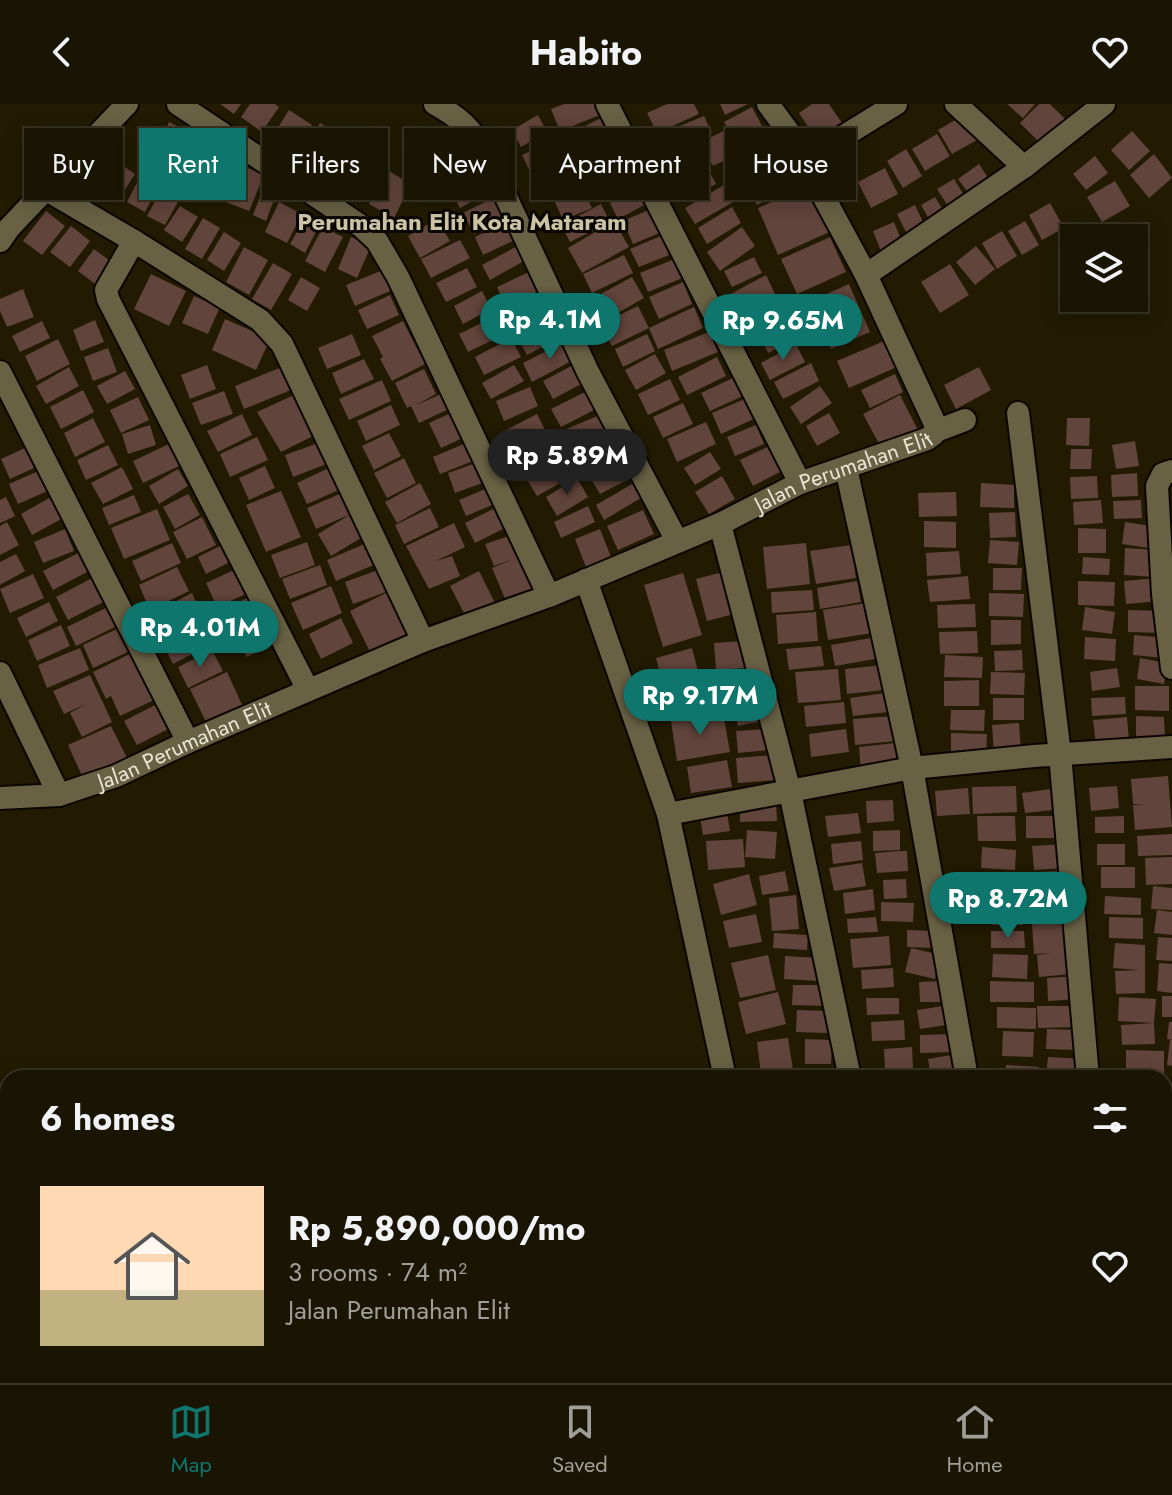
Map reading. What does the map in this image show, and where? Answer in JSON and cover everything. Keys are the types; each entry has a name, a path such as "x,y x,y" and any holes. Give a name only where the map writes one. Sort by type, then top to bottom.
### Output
{"street":[{"path":"104,128 127,104"},
{"path":"178,104 361,226 377,241 398,277 549,596"},
{"path":"435,104 472,129 485,152 588,372 677,541"},
{"path":"607,104 800,483"},
{"name":"Jalan Perumahan Elit","path":"768,104 784,128"},
{"path":"856,129 896,104"},
{"path":"956,104 1024,167"},
{"path":"866,275 1024,167 1104,104"},
{"path":"0,241 35,200"},
{"path":"64,200 260,320 282,344 423,641"},
{"name":"Jalan Perumahan Elit","path":"0,798 59,795 116,776 423,641 549,596 720,524 800,483 927,439 936,431 866,275 826,200"},
{"path":"134,241 106,290 108,299 308,690"},
{"path":"0,372 188,742"},
{"path":"1018,413 1060,754 1087,1070"},
{"path":"936,431 965,420"},
{"path":"846,468 912,768 966,1070"},
{"path":"1172,471 1163,474 1157,486 1163,594 1172,668"},
{"path":"720,524 790,792 848,1070"},
{"path":"586,580 668,814 723,1070"},
{"path":"0,673 59,795"},
{"path":"668,814 912,768 1172,747"}],"building":[{"path":"220,104 241,104 234,114"},
{"path":"250,104 275,104 279,107 262,132 241,117"},
{"path":"564,104 601,104 605,113 568,128 559,128 551,109"},
{"path":"667,104 694,104 699,114 668,128 654,128 647,113"},
{"path":"720,104 748,104 725,115"},
{"path":"812,104 829,104 844,126 809,128 799,113"},
{"path":"1007,104 1035,104 1023,118"},
{"path":"1039,104 1050,104 1070,124 1045,148 1020,123"},
{"path":"752,107 762,126 727,128 724,122"},
{"path":"289,110 312,125 310,128 278,128"},
{"path":"538,115 545,128 531,128 531,141 521,147 515,128"},
{"path":"704,116 712,133 709,134 709,128 675,128"},
{"path":"962,116 977,140 952,154 938,130"},
{"path":"601,118 606,128 581,128"},
{"path":"169,122 181,128 166,128"},
{"path":"725,130 725,160 713,166 709,158 709,138"},
{"path":"1132,131 1150,151 1129,170 1111,150"},
{"path":"937,134 950,156 925,171 912,149"},
{"path":"906,149 922,176 903,188 887,161"},
{"path":"531,151 531,174 522,155"},
{"path":"1154,154 1172,178 1149,198 1130,175"},
{"path":"1095,156 1108,173 1086,190 1073,174"},
{"path":"979,164 990,181 970,195 958,179"},
{"path":"123,166 135,174 123,192"},
{"path":"246,167 262,174 249,211 226,202 246,200"},
{"path":"885,168 898,194 871,208 858,182"},
{"path":"388,171 404,180 404,198 394,218 369,204 371,200 388,200"},
{"path":"709,171 716,184 709,188"},
{"path":"139,179 139,200 152,200 145,212 127,202"},
{"path":"954,179 968,202 952,212 937,189"},
{"path":"1115,181 1130,206 1102,222 1087,197"},
{"path":"724,185 725,200 733,202 695,224 685,208 699,200 709,200 709,194"},
{"path":"262,192 262,200 274,200 266,221 253,215"},
{"path":"935,197 945,213 930,221 921,205"},
{"path":"156,200 179,200 165,225 147,216"},
{"path":"456,200 474,200 460,208"},
{"path":"489,200 497,200 506,218 474,234 463,213"},
{"path":"554,200 588,200 592,208 563,220"},
{"path":"616,200 646,200 648,203 618,219 610,203"},
{"path":"777,200 819,200 832,231 778,255 758,208"},
{"path":"279,202 302,214 287,243 265,232"},
{"path":"1050,203 1062,224 1060,230 1042,240 1029,215"},
{"path":"601,204 610,222 570,242 561,225"},
{"path":"915,205 924,224 906,232 897,214"},
{"path":"180,206 198,217 182,242 164,230"},
{"path":"732,207 741,223 707,244 698,228"},
{"path":"653,208 662,232 633,244 623,221"},
{"path":"46,211 65,226 42,255 23,241"},
{"path":"203,218 220,228 202,259 185,249"},
{"path":"305,218 319,226 305,253 290,244"},
{"path":"437,219 450,241 420,258 408,236"},
{"path":"508,221 517,239 483,255 475,237"},
{"path":"614,221 629,247 582,273 568,248"},
{"path":"1025,221 1039,245 1022,255 1008,231"},
{"path":"894,222 902,242 881,251 873,231"},
{"path":"71,226 90,241 70,267 50,252"},
{"path":"323,227 343,237 325,272 305,261"},
{"path":"742,227 755,246 720,271 707,252"},
{"path":"1002,231 1017,256 997,269 982,243"},
{"path":"224,232 241,243 224,271 207,260"},
{"path":"661,236 669,255 639,267 630,249"},
{"path":"351,237 371,246 357,278 338,269"},
{"path":"830,237 846,272 797,294 781,259"},
{"path":"460,240 470,258 431,278 421,259"},
{"path":"523,243 531,257 490,280 482,265"},
{"path":"976,246 995,269 975,285 956,262"},
{"path":"244,247 268,260 249,295 226,282"},
{"path":"94,249 118,267 102,289 78,271"},
{"path":"624,255 633,273 592,293 583,274"},
{"path":"754,257 762,273 732,287 724,271"},
{"path":"677,258 685,277 648,292 640,273"},
{"path":"273,263 292,274 271,310 252,299"},
{"path":"950,264 969,295 940,313 921,282"},
{"path":"467,268 477,287 446,302 436,283"},
{"path":"383,270 392,290 355,306 346,285"},
{"path":"531,271 540,290 506,307 497,287"},
{"path":"151,274 186,291 169,326 134,309"},
{"path":"766,275 776,296 735,318 725,297"},
{"path":"301,277 320,288 307,311 288,300"},
{"path":"632,277 644,298 609,318 597,296"},
{"path":"683,282 692,304 659,319 649,297"},
{"path":"849,284 870,332 831,349 809,302"},
{"path":"23,289 34,317 7,327 0,311 0,299"},
{"path":"482,291 491,309 463,324 454,306"},
{"path":"547,291 555,308 516,328 507,310"},
{"path":"390,295 399,315 367,329 358,310"},
{"path":"194,296 220,307 208,334 182,323"},
{"path":"638,306 649,328 612,346 601,324"},
{"path":"694,307 703,328 658,349 649,328"},
{"path":"783,311 797,339 768,353 755,326"},
{"path":"553,315 564,336 527,355 516,334"},
{"path":"496,316 505,334 468,352 459,334"},
{"path":"225,319 270,339 256,370 212,350"},
{"path":"95,320 104,342 81,351 73,330"},
{"path":"42,321 50,338 20,352 12,336"},
{"path":"403,321 425,364 392,381 372,336"},
{"path":"709,332 718,352 672,371 664,350"},
{"path":"352,334 361,355 327,369 318,348"},
{"path":"647,334 655,351 623,367 615,349"},
{"path":"511,338 521,357 484,375 475,357"},
{"path":"58,339 70,364 37,381 25,356"},
{"path":"568,340 577,358 532,382 523,363"},
{"path":"884,341 897,367 849,388 837,361"},
{"path":"796,344 805,362 770,380 761,363"},
{"path":"108,348 117,372 93,381 84,357"},
{"path":"655,354 666,373 636,390 625,370"},
{"path":"717,357 726,376 687,395 678,377"},
{"path":"364,359 374,379 341,394 332,373"},
{"path":"577,363 587,381 553,399 543,381"},
{"path":"811,363 819,381 783,399 774,382"},
{"path":"207,365 216,389 190,399 181,375"},
{"path":"287,365 296,388 244,409 235,386"},
{"path":"514,365 524,381 491,399 482,383"},
{"path":"69,367 79,386 46,404 36,386"},
{"path":"979,367 991,390 956,409 944,385"},
{"path":"424,369 436,394 416,405 446,392 453,407 419,423 411,406 407,408 395,383"},
{"path":"125,371 135,389 107,404 97,386"},
{"path":"895,374 903,392 870,408 861,390"},
{"path":"735,377 745,395 710,411 701,393"},
{"path":"670,379 680,400 648,415 638,394"},
{"path":"382,380 391,401 349,420 339,399"},
{"path":"820,386 832,403 801,424 790,407"},
{"path":"530,387 538,406 504,421 496,401"},
{"path":"83,390 94,412 61,429 50,407"},
{"path":"589,390 598,408 561,427 551,409"},
{"path":"224,391 233,414 201,425 192,403"},
{"path":"296,394 313,436 281,452 257,412"},
{"path":"900,395 919,432 883,451 863,414"},
{"path":"138,397 149,420 121,433 110,410"},
{"path":"747,398 756,418 721,434 712,413"},
{"path":"683,403 693,424 663,438 653,417"},
{"path":"391,405 400,425 366,441 357,421"},
{"path":"455,411 467,436 441,448 429,423"},
{"path":"607,412 614,430 567,450 559,432"},
{"path":"829,413 840,433 817,446 806,426"},
{"path":"242,414 252,435 218,452 207,431"},
{"path":"537,414 546,432 511,450 502,432"},
{"path":"93,418 105,442 75,457 64,433"},
{"path":"1067,418 1090,418 1089,446 1066,445"},
{"path":"706,422 716,444 677,462 667,439"},
{"path":"150,425 156,445 128,454 122,434"},
{"path":"756,425 764,444 735,456 727,437"},
{"path":"389,433 401,456 374,470 362,446"},
{"path":"553,433 563,454 527,470 518,449"},
{"path":"612,436 623,458 586,476 576,453"},
{"path":"257,437 268,460 230,477 220,454"},
{"path":"1135,441 1139,466 1116,469 1112,445"},
{"path":"321,442 329,463 293,477 285,455"},
{"path":"466,443 473,461 440,474 433,457"},
{"path":"169,444 179,466 143,483 133,461"},
{"path":"108,445 118,465 86,480 77,460"},
{"path":"769,446 782,471 753,486 740,460"},
{"path":"25,448 34,468 10,479 1,459"},
{"path":"1071,449 1092,449 1091,469 1070,469"},
{"path":"710,452 721,469 695,485 684,468"},
{"path":"404,458 416,483 387,498 374,473"},
{"path":"561,458 571,477 537,496 526,478"},
{"path":"479,462 485,482 455,493 448,473"},
{"path":"621,464 629,479 600,494 591,479"},
{"path":"265,466 275,488 249,500 239,478"},
{"path":"122,467 133,489 103,504 91,483"},
{"path":"331,467 341,489 307,504 297,483"},
{"path":"43,469 52,489 18,504 9,484"},
{"path":"178,469 188,486 159,504 149,486"},
{"path":"1137,473 1138,496 1112,497 1111,475"},
{"path":"722,476 735,499 709,514 695,492"},
{"path":"1097,476 1098,498 1071,499 1070,477"},
{"path":"577,478 588,497 557,516 546,497"},
{"path":"420,483 431,504 397,523 385,502"},
{"path":"981,483 1014,485 1014,508 980,507"},
{"path":"632,484 641,498 604,520 596,505"},
{"path":"490,487 497,503 466,516 459,500"},
{"path":"281,491 301,537 266,552 246,505"},
{"path":"956,492 957,516 919,517 918,493"},
{"path":"342,493 364,536 331,556 318,534 351,514 316,529 307,508"},
{"path":"188,494 200,515 175,529 163,507"},
{"path":"134,495 141,512 109,525 102,508"},
{"path":"6,497 15,516 0,523 0,500"},
{"path":"51,497 63,518 32,535 21,514"},
{"path":"1101,500 1103,523 1074,525 1073,502"},
{"path":"1141,500 1142,518 1114,519 1113,501"},
{"path":"501,505 511,525 475,543 465,523"},
{"path":"588,506 595,522 561,538 554,522"},
{"path":"430,508 439,527 404,544 395,525"},
{"path":"157,509 170,540 124,559 111,528"},
{"path":"643,510 654,534 618,550 607,526"},
{"path":"1015,512 1016,537 990,538 989,513"},
{"path":"202,517 216,545 187,559 173,532"},
{"path":"924,521 956,522 956,548 924,547"},
{"path":"7,522 19,545 0,555 0,526"},
{"path":"1125,522 1152,526 1149,548 1122,544"},
{"path":"454,523 465,547 436,561 452,556 460,576 429,589 406,546"},
{"path":"1078,528 1106,529 1106,553 1078,553"},
{"path":"65,529 74,551 43,563 34,542"},
{"path":"600,529 611,557 586,567 575,539"},
{"path":"515,534 542,595 509,608 492,568 511,560 494,566 485,544"},
{"path":"990,540 1019,542 1017,565 988,563"},
{"path":"307,542 315,565 280,578 271,555"},
{"path":"172,543 181,563 141,581 132,561"},
{"path":"367,543 376,564 336,581 327,560"},
{"path":"806,543 810,584 767,589 763,547"},
{"path":"222,545 230,562 206,574 198,557"},
{"path":"851,545 856,578 816,584 810,551"},
{"path":"1125,548 1156,550 1155,577 1124,575"},
{"path":"959,551 961,574 927,576 926,553"},
{"path":"80,552 89,571 53,590 43,571"},
{"path":"16,554 25,571 0,585 0,562"},
{"path":"1083,557 1110,559 1109,575 1082,574"},
{"path":"320,565 327,585 290,599 282,579"},
{"path":"177,567 189,591 150,610 139,585"},
{"path":"993,568 1022,568 1021,590 993,590"},
{"path":"236,569 248,593 217,607 206,583"},
{"path":"378,570 386,592 353,604 345,582"},
{"path":"479,571 497,607 468,621 450,586"},
{"path":"723,572 734,614 707,621 696,579"},
{"path":"683,573 702,635 663,647 644,585"},
{"path":"33,574 44,598 10,613 0,589"},
{"path":"98,575 111,598 68,620 56,597"},
{"path":"968,576 970,599 930,602 927,580"},
{"path":"1157,578 1159,601 1126,604 1124,581"},
{"path":"857,581 861,602 820,609 817,588"},
{"path":"1078,581 1115,582 1114,606 1078,605"},
{"path":"331,586 342,613 303,630 291,603"},
{"path":"812,590 814,610 772,613 771,592"},
{"path":"390,591 411,635 371,654 350,611"},
{"path":"192,593 203,617 163,637 151,614"},
{"path":"989,593 1024,594 1023,617 989,616"},
{"path":"247,598 257,616 237,626 227,608"},
{"path":"49,602 58,621 26,637 17,618"},
{"path":"867,603 872,633 828,640 823,610"},
{"path":"114,604 123,623 76,646 67,627"},
{"path":"975,604 976,627 938,628 937,605"},
{"path":"1085,607 1115,612 1112,634 1082,630"},
{"path":"1128,610 1163,611 1163,633 1128,632"},
{"path":"816,612 818,641 778,644 776,615"},
{"path":"341,618 353,643 321,659 309,634"},
{"path":"991,620 1021,620 1021,644 991,645"},
{"path":"262,622 273,643 247,657 236,636"},
{"path":"61,625 70,646 37,661 28,640"},
{"path":"195,625 206,647 173,664 162,642"},
{"path":"119,628 130,651 93,668 83,645"},
{"path":"977,631 978,653 940,654 939,632"},
{"path":"1134,635 1166,638 1164,658 1133,655"},
{"path":"1085,637 1116,639 1115,661 1084,659"},
{"path":"871,638 875,659 835,666 831,645"},
{"path":"743,641 745,668 716,670 714,643"},
{"path":"821,646 824,666 789,670 786,649"},
{"path":"80,648 89,670 47,688 38,665"},
{"path":"692,648 698,671 662,681 656,658"},
{"path":"138,650 145,680 154,700 120,716 111,696 106,699 93,672"},
{"path":"212,650 223,671 188,688 178,667"},
{"path":"1022,650 1023,670 995,671 994,651"},
{"path":"945,655 983,657 982,678 944,677"},
{"path":"1140,658 1167,663 1164,684 1137,679"},
{"path":"882,665 884,690 847,694 845,669"},
{"path":"1117,668 1120,687 1092,691 1090,672"},
{"path":"838,669 841,700 798,703 795,672"},
{"path":"227,672 244,709 208,726 190,689"},
{"path":"991,672 1025,673 1024,695 990,694"},
{"path":"754,673 760,692 730,700 724,681"},
{"path":"90,675 112,722 82,737 70,713 86,704 64,714 53,691"},
{"path":"706,677 715,703 671,717 663,691"},
{"path":"979,680 979,706 944,706 944,681"},
{"path":"1135,686 1169,686 1169,711 1135,710"},
{"path":"885,693 888,712 853,716 850,698"},
{"path":"1125,697 1126,714 1092,716 1091,698"},
{"path":"993,698 1024,698 1024,720 993,720"},
{"path":"763,701 767,720 738,726 733,708"},
{"path":"844,702 846,723 806,727 804,706"},
{"path":"159,703 172,727 137,745 124,721"},
{"path":"951,710 985,710 984,731 950,730"},
{"path":"723,713 730,752 677,761 671,721"},
{"path":"893,716 895,741 855,745 853,719"},
{"path":"1136,716 1164,717 1165,738 1136,738"},
{"path":"1127,717 1129,741 1096,744 1093,720"},
{"path":"1019,723 1021,751 994,753 992,725"},
{"path":"111,726 127,758 83,778 68,745"},
{"path":"767,729 769,750 738,753 736,731"},
{"path":"846,729 849,752 811,757 809,734"},
{"path":"951,733 987,734 986,759 951,758"},
{"path":"895,743 897,768 861,772 859,747"},
{"path":"774,755 776,780 738,783 736,758"},
{"path":"727,760 732,787 691,793 687,767"},
{"path":"1168,776 1172,827 1135,830 1133,805 1146,804 1133,804 1131,779"},
{"path":"1016,786 1017,812 973,814 972,787"},
{"path":"1117,786 1119,808 1091,811 1089,788"},
{"path":"968,788 970,814 937,816 935,791"},
{"path":"1059,788 1062,809 1025,813 1022,793"},
{"path":"893,800 894,821 867,823 866,801"},
{"path":"776,802 777,821 740,822 740,803"},
{"path":"726,807 730,831 703,835 699,811"},
{"path":"858,813 861,833 828,837 825,816"},
{"path":"977,816 1015,816 1016,841 978,841"},
{"path":"1026,816 1058,816 1058,838 1026,838"},
{"path":"1124,816 1124,833 1095,833 1095,817"},
{"path":"747,830 777,832 775,859 745,857"},
{"path":"900,830 900,850 873,851 873,831"},
{"path":"1172,834 1172,855 1138,856 1137,836"},
{"path":"743,839 745,867 708,870 706,841"},
{"path":"861,841 863,860 833,864 831,844"},
{"path":"1064,844 1065,868 1034,870 1032,846"},
{"path":"1097,844 1125,844 1125,865 1097,865"},
{"path":"982,847 1016,850 1015,870 981,868"},
{"path":"907,851 908,871 877,873 875,853"},
{"path":"1172,857 1172,884 1146,885 1145,858"},
{"path":"862,863 866,886 834,891 829,868"},
{"path":"1101,867 1135,867 1135,888 1101,888"},
{"path":"785,871 789,891 762,895 759,876"},
{"path":"1068,871 1069,895 1033,896 1033,872"},
{"path":"988,872 1018,874 1016,896 987,894"},
{"path":"749,874 757,905 721,915 713,884"},
{"path":"906,879 907,898 884,899 883,880"},
{"path":"1153,886 1172,888 1172,910 1151,909"},
{"path":"873,889 875,910 845,914 843,893"},
{"path":"796,895 799,929 772,931 769,898"},
{"path":"1105,896 1141,898 1141,915 1104,914"},
{"path":"992,897 1023,897 1023,925 992,925"},
{"path":"1036,898 1068,898 1072,974 1039,977 1037,955 1050,953 1034,954 1032,924 1053,922 1036,922"},
{"path":"881,902 914,903 913,922 881,921"},
{"path":"1157,910 1172,912 1172,935 1154,933"},
{"path":"756,914 762,942 729,948 723,921"},
{"path":"876,917 878,932 848,933 847,919"},
{"path":"1109,917 1143,918 1143,939 1109,938"},
{"path":"907,930 933,931 933,948 907,947"},
{"path":"991,931 1024,931 1025,948 991,948"},
{"path":"774,933 808,935 807,950 773,948"},
{"path":"889,936 891,965 853,968 850,939"},
{"path":"1158,937 1172,938 1172,961 1156,960"},
{"path":"1115,943 1145,945 1145,993 1116,994 1115,971 1139,970 1113,968"},
{"path":"911,948 941,955 935,979 905,972"},
{"path":"993,954 1028,955 1027,979 992,977"},
{"path":"768,955 776,990 740,998 731,963"},
{"path":"785,956 820,958 819,981 784,979"},
{"path":"1159,963 1172,964 1172,993 1157,991"},
{"path":"893,968 894,987 862,989 861,970"},
{"path":"1077,976 1079,999 1048,1001 1047,978"},
{"path":"942,981 943,1002 920,1002 919,982"},
{"path":"990,981 1034,982 1034,1002 990,1002"},
{"path":"793,985 827,985 827,1006 792,1005"},
{"path":"778,992 786,1024 746,1034 738,1002"},
{"path":"1162,996 1172,996 1172,1017 1162,1017"},
{"path":"1119,997 1156,999 1154,1023 1118,1021"},
{"path":"866,998 899,998 899,1014 867,1015"},
{"path":"943,1006 946,1025 920,1029 917,1010"},
{"path":"1037,1006 1079,1006 1079,1027 1038,1028"},
{"path":"997,1007 1036,1008 1036,1029 997,1028"},
{"path":"797,1010 828,1011 827,1033 796,1032"},
{"path":"904,1020 905,1040 872,1041 871,1022"},
{"path":"1169,1022 1172,1022 1172,1040 1167,1039"},
{"path":"1154,1023 1155,1044 1122,1045 1121,1025"},
{"path":"1047,1029 1077,1030 1077,1050 1046,1049"},
{"path":"1003,1031 1034,1032 1033,1057 1002,1056"},
{"path":"954,1034 955,1052 920,1053 920,1035"},
{"path":"788,1038 793,1070 760,1070 757,1042"},
{"path":"805,1039 832,1040 831,1064 805,1064"},
{"path":"1172,1040 1172,1066 1167,1065"},
{"path":"912,1047 913,1068 885,1070 884,1049"},
{"path":"1126,1050 1164,1051 1164,1070 1126,1070"},
{"path":"957,1054 960,1070 930,1070 928,1059"},
{"path":"1048,1057 1084,1059 1083,1070 1047,1070"},
{"path":"1006,1065 1039,1067 1039,1070 1006,1070"}],"district":[{"name":"Perumahan Elit Kota Mataram","path":"462,221"}]}
